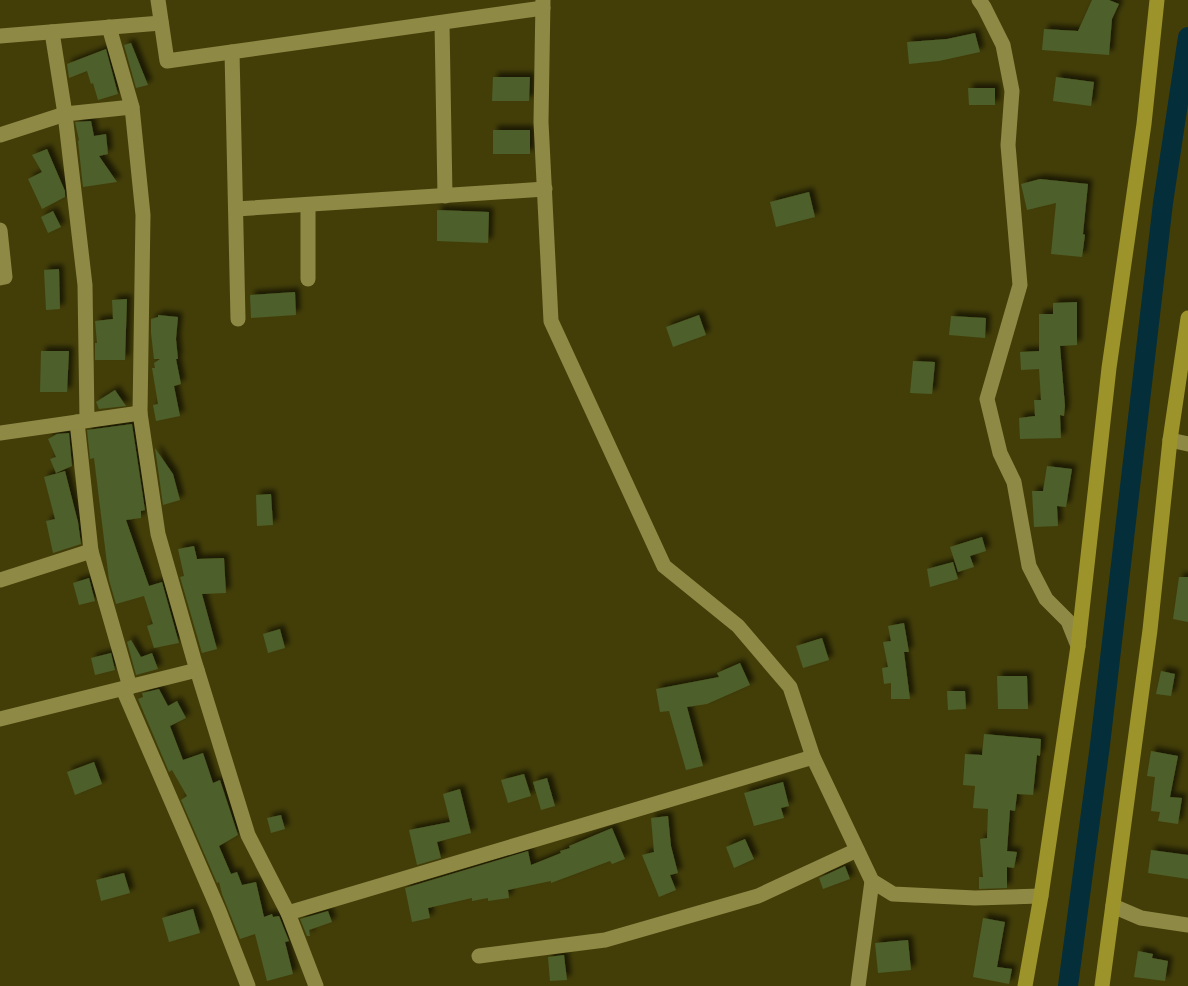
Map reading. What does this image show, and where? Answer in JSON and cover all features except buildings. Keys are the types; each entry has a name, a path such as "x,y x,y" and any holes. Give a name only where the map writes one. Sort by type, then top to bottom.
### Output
{"main road":[{"path":"1025,986 1041,896 1078,646 1109,368 1144,124 1157,0"},
{"path":"1102,986 1150,630 1170,440 1188,318"}],"street":[{"path":"158,0 167,61 442,23 543,4 541,122 551,321 664,566 738,626 790,687 813,757 872,882 858,986"},
{"path":"979,0 1003,45 1012,91 1008,145 1020,285 987,399 1000,453 1014,482 1028,566 1046,599 1068,621 1078,646"},
{"path":"0,36 161,23"},
{"path":"442,23 445,196"},
{"path":"109,27 132,107 143,215 140,413 158,534 197,670 248,835 288,913 316,986"},
{"path":"52,32 65,114 85,285 82,421 92,551 127,688 248,986"},
{"path":"232,52 238,318"},
{"path":"0,136 65,114 132,107"},
{"path":"236,209 545,189"},
{"path":"308,205 308,278"},
{"path":"0,230 5,277 0,278"},
{"path":"0,433 140,413"},
{"path":"1170,440 1188,444"},
{"path":"0,580 92,551"},
{"path":"0,719 197,670"},
{"path":"288,913 813,757"},
{"path":"479,956 614,938 758,896 857,850"},
{"path":"872,882 893,894 975,898 1041,896"},
{"path":"1113,906 1141,918 1188,925"}],"waterway":[{"path":"1068,986 1100,745 1163,203 1188,37"}]}
